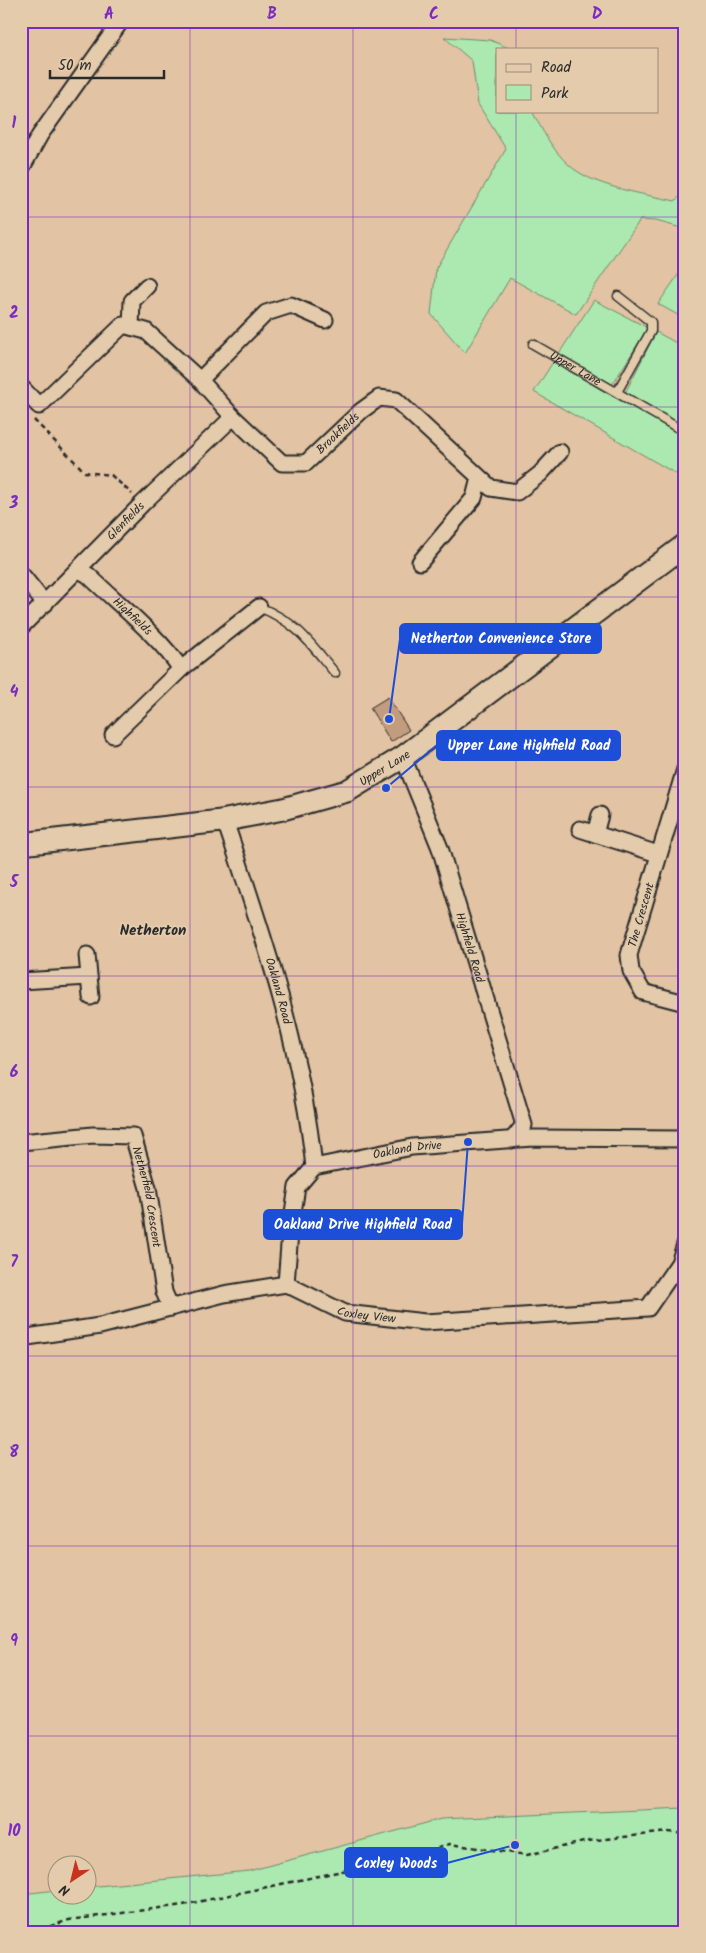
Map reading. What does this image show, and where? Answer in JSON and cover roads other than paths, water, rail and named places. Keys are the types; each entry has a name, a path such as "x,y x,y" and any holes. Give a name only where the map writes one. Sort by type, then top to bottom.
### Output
{"main road":[{"name":"Upper Lane","path":"21,844 220,821 283,809 347,791 403,757 685,545"}],"street":[{"path":"21,169 40,135 121,21"},
{"path":"21,387 39,406 123,325 131,327 132,301 147,286"},
{"path":"200,380 266,313 291,305 325,320"},
{"name":"Brookfields","path":"131,327 146,331 200,380 233,417 282,463 306,463 361,411 379,398 396,400 491,488 517,492 540,474 560,452"},
{"name":"Glenfields","path":"21,627 142,504 233,417"},
{"path":"420,562 474,498 479,478"},
{"name":"Highfields","path":"79,570 88,575 139,624 175,660 181,669"},
{"path":"21,574 45,604"},
{"path":"113,735 181,669 259,607"},
{"name":"Highfield Road","path":"403,757 440,848 524,1125 512,1140"},
{"name":"The Crescent","path":"685,769 629,955 631,971 643,992 685,1003"},
{"path":"595,834 600,815"},
{"name":"Oakland Road","path":"220,821 228,830 271,959 300,1075 310,1128 314,1167"},
{"path":"580,829 658,854"},
{"path":"87,955 91,997"},
{"path":"21,981 89,977"},
{"name":"Netherfield Crescent","path":"21,1142 93,1135 133,1136 148,1188 164,1292 171,1308"},
{"name":"Oakland Drive","path":"314,1167 412,1147 512,1140 685,1139"},
{"path":"21,1338 100,1326 224,1294 286,1284 290,1232 297,1187 314,1167"},
{"name":"Coxley View","path":"286,1284 345,1313 425,1322 648,1308 679,1263 685,1244"}],"lane":[{"path":"617,392 651,331 651,322 618,296"},
{"name":"Upper Lane","path":"533,344 685,432"},
{"path":"259,607 273,613 300,631 314,645 335,673"}],"place":[{"name":"Netherton Convenience Store","path":"389,719"},
{"name":"Upper Lane Highfield Road","path":"386,788"},
{"name":"Oakland Drive Highfield Road","path":"468,1142"},
{"name":"Coxley Woods","path":"515,1845"}],"district":[{"name":"Netherton","path":"153,930"}]}
